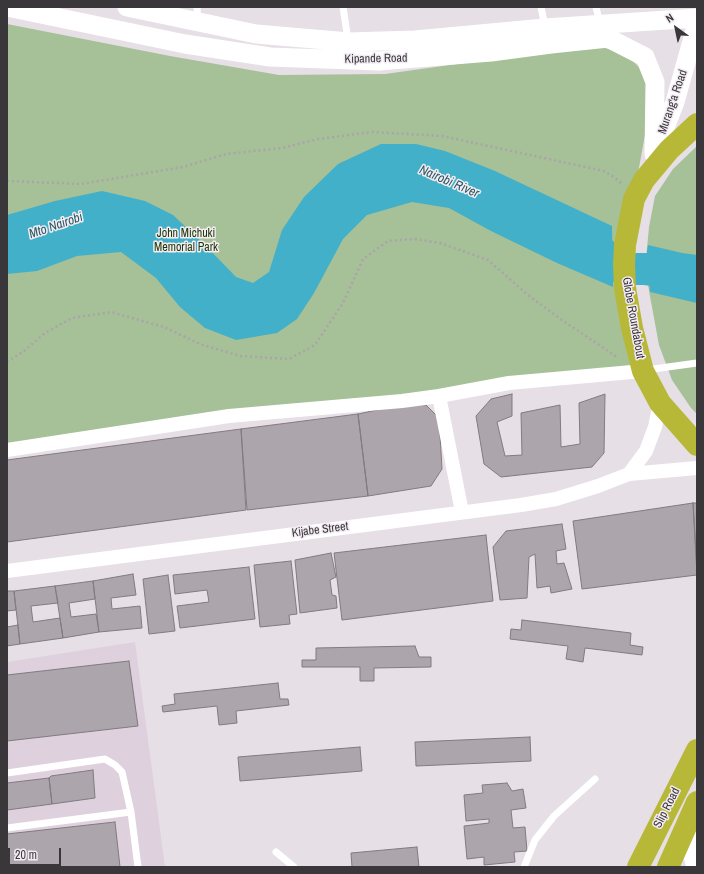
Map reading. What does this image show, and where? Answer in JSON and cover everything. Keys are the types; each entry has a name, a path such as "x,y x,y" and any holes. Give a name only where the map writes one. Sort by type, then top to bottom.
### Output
{"highway":[{"name":"Globe Roundabout","path":"697,124 669,150 644,180 634,198 625,245 625,288 640,371 660,403 697,446"},
{"name":"Slip Road","path":"638,867 697,750"},
{"name":"Slip Road","path":"668,867 696,805"}],"main road":[{"name":"Kipande Road","path":"7,7 185,44 270,57 378,61 491,52 608,38 645,57 655,82 654,154"},
{"name":"Kipande Road","path":"127,7 197,14 256,34 349,42 415,40 545,28 598,15 643,21 697,18"},
{"name":"Kipande Road","path":"643,21 669,7"},
{"name":"Murang'a Road","path":"644,180 675,102 697,23"},
{"name":"Slip Road","path":"696,805 692,852 696,867"}],"street":[{"path":"7,450 229,416 402,401 523,382 640,371"},
{"path":"439,396 462,512"},
{"path":"629,474 646,451 655,427 660,403"},
{"name":"Kijabe Street","path":"7,571 521,505 556,499 598,486 629,474 697,468"}],"lane":[{"path":"343,7 349,42"},
{"path":"541,7 545,28"},
{"path":"640,371 697,363"},
{"path":"7,773 105,759 115,765 122,772 131,812 138,867"},
{"path":"524,867 535,840 554,816 595,779"},
{"path":"7,828 131,812"},
{"path":"276,852 294,867"}],"path":[{"path":"7,181 81,184 183,167 226,154 282,148 318,138 372,132 442,136 604,171 614,176 634,198"},
{"path":"7,362 24,351 46,333 72,318 111,312 164,327 200,344 240,356 289,360 314,345 343,303 363,259 388,241 414,239 440,243 488,260 547,308 640,371"}],"shaded area":[{"path":"135,642 165,867 7,867 7,662"}],"green space":[{"name":"John Michuki Memorial Park","path":"7,24 170,56 279,75 385,74 595,45 625,54 655,82 628,226 637,371 7,448"},
{"path":"697,146 697,414 691,408 672,380 659,345 645,269 649,227 655,196 673,169"}],"water":[{"name":"Mto Nairobi","path":"381,144 416,144 445,151 495,171 612,226 613,287 557,263 491,231 449,208 412,202 367,215 343,239 314,293 297,319 277,333 236,340 205,328 180,307 156,278 121,252 77,256 37,271 7,274 7,215 55,201 102,191 145,201 173,215 236,277 253,283 269,272 282,230 304,197 338,164"},
{"path":"648,245 697,255 697,303 650,292 647,251"}],"building":[{"path":"512,394 512,416 497,422 505,456 522,455 521,413 560,405 561,447 580,444 579,403 605,394 604,453 592,467 501,477 484,464 476,416 491,399"},
{"path":"410,403 426,405 439,418 442,469 431,486 368,496 358,414"},
{"path":"358,414 368,496 247,510 241,429"},
{"path":"241,429 246,510 7,542 7,460"},
{"path":"693,503 697,575 582,589 573,521"},
{"path":"693,503 697,503 697,569"},
{"path":"562,524 566,549 556,551 557,564 564,563 572,589 551,593 550,586 537,588 535,554 529,557 527,598 500,600 493,547 506,531"},
{"path":"486,535 493,601 342,620 334,553"},
{"path":"331,553 336,577 330,580 332,595 336,596 337,608 300,613 295,560"},
{"path":"291,561 297,614 289,615 290,624 260,627 254,565"},
{"path":"249,567 255,619 180,628 177,606 209,602 207,590 175,594 173,575"},
{"path":"133,574 136,595 111,598 112,609 140,606 142,628 99,632 93,581"},
{"path":"168,575 175,631 149,634 143,579"},
{"path":"93,581 95,599 69,603 71,617 96,614 99,632 63,638 55,586"},
{"path":"55,586 58,603 31,606 33,622 60,618 63,638 20,644 14,591"},
{"path":"7,591 14,591 16,610 7,611"},
{"path":"522,620 631,633 630,645 643,647 642,655 585,648 583,662 566,659 568,646 510,639 511,629 521,630"},
{"path":"18,625 20,644 7,646 7,627"},
{"path":"415,646 419,657 431,657 431,667 374,668 374,681 360,681 360,667 302,667 302,660 316,660 316,648"},
{"path":"129,661 138,726 7,741 7,675"},
{"path":"278,683 280,699 288,699 289,705 236,711 237,723 219,725 217,706 163,712 162,706 175,704 174,694"},
{"path":"530,737 531,761 416,766 415,742"},
{"path":"360,747 362,771 240,781 238,757"},
{"path":"93,770 95,798 52,804 49,778 51,776"},
{"path":"49,778 52,804 7,810 7,783"},
{"path":"507,783 512,791 523,789 526,808 511,810 513,828 525,827 527,851 514,852 515,862 484,865 484,857 467,859 464,826 489,823 489,819 466,821 464,795 483,793 482,785"},
{"path":"115,822 120,867 7,867 7,834"},
{"path":"417,847 419,867 352,867 351,853"}],"waterway":[{"name":"Nairobi River","path":"598,251 623,269 645,269 697,275"}]}
